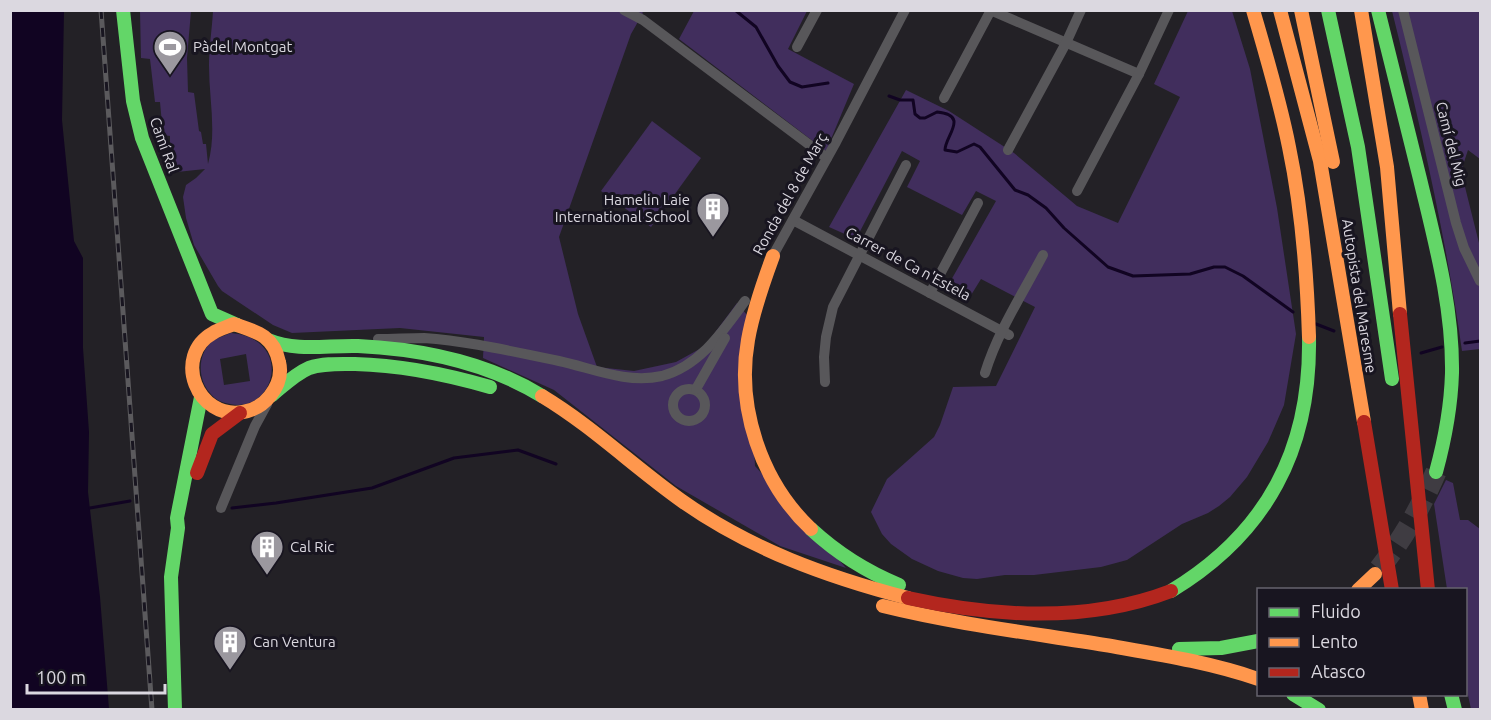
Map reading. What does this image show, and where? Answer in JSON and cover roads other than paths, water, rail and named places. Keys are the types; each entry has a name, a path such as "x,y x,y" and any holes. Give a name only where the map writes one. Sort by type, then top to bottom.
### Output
{"main road":[{"name":"Camí Ral","path":"123,10 133,101 141,138 171,207 199,285"},
{"path":"268,340 290,348 347,346 401,350 464,363 501,376 528,388 561,408 687,504 752,544 829,576 895,594 944,604 994,610 1059,614 1143,602 1179,585 1207,567 1234,544 1255,520 1282,477 1296,442 1308,386 1309,333 1306,286 1293,165 1275,85 1253,10"},
{"name":"Autopista del Maresme","path":"1280,10 1320,161 1392,588"},
{"path":"1301,10 1329,138 1401,588"},
{"path":"1328,10 1352,111 1399,429 1428,588"},
{"path":"1362,10 1388,167 1425,569"},
{"path":"1378,10 1436,241 1444,286 1451,357 1450,393 1445,436 1436,472"},
{"path":"773,256 749,335 745,364 747,412 751,431 763,463 796,515 824,542 870,572 944,604"},
{"path":"199,285 212,314 259,332 276,352 281,368 279,382 272,395"},
{"path":"199,285 207,334"},
{"path":"234,324 220,327 207,334 196,348 191,364 193,381 201,397 218,410 240,413"},
{"path":"178,528 184,520 203,454 212,434 240,413 255,409 298,374 310,368 332,364 382,365 430,371 479,383 510,394 574,434"},
{"path":"175,710 171,577 178,528 177,518 201,397"},
{"path":"663,504 680,516"},
{"path":"1360,588 1375,574"},
{"path":"873,603 967,624 1121,647 1209,664 1257,679"},
{"path":"1121,647 1221,648 1257,641"},
{"path":"1296,696 1319,710"}],"street":[{"path":"624,10 644,21 827,158"},
{"path":"797,47 817,10"},
{"name":"Ronda del 8 de Març","path":"696,390 793,220 905,10"},
{"path":"1008,150 1066,43 1081,10"},
{"path":"1077,191 1139,74 1169,10"},
{"name":"Camí del Mig","path":"1403,10 1456,223 1464,248 1480,281"},
{"path":"944,98 991,11 1139,74"},
{"path":"825,382 826,337 833,307 906,165"},
{"path":"930,293 978,203"},
{"name":"Carrer de Ca n'Estela","path":"793,220 1006,333"},
{"path":"985,373 990,357 1006,333 1043,255"},
{"path":"314,347 343,339 424,338 567,363 609,375 638,378 662,376 688,364 714,344 745,301"},
{"path":"221,508 255,426 272,395"},
{"path":"255,409 255,426"}],"waterway":[{"path":"735,10 756,27 790,82 802,87 828,83"},
{"path":"889,96 900,100 913,100 915,114 920,118 937,112 952,117 953,127 945,150 957,152 974,144 980,147 1015,190 1028,195 1046,208 1064,228 1108,267 1133,276 1190,274 1214,267 1225,267 1243,276 1293,312"},
{"path":"1316,324 1334,331"},
{"path":"1465,343 1480,341"},
{"path":"1421,353 1442,347"},
{"path":"232,508 372,488 454,458 518,450 556,464"},
{"path":"90,508 130,501"}],"tunnel":[{"path":"1379,569 1411,522 1436,472"}],"railway":[{"path":"101,10 152,710"}],"place":[{"name":"Pàdel Montgat","path":"170,76"},
{"name":"Hamelin Laie International School","path":"713,238"},
{"name":"Cal Ric","path":"267,576"},
{"name":"Can Ventura","path":"230,671"}]}
